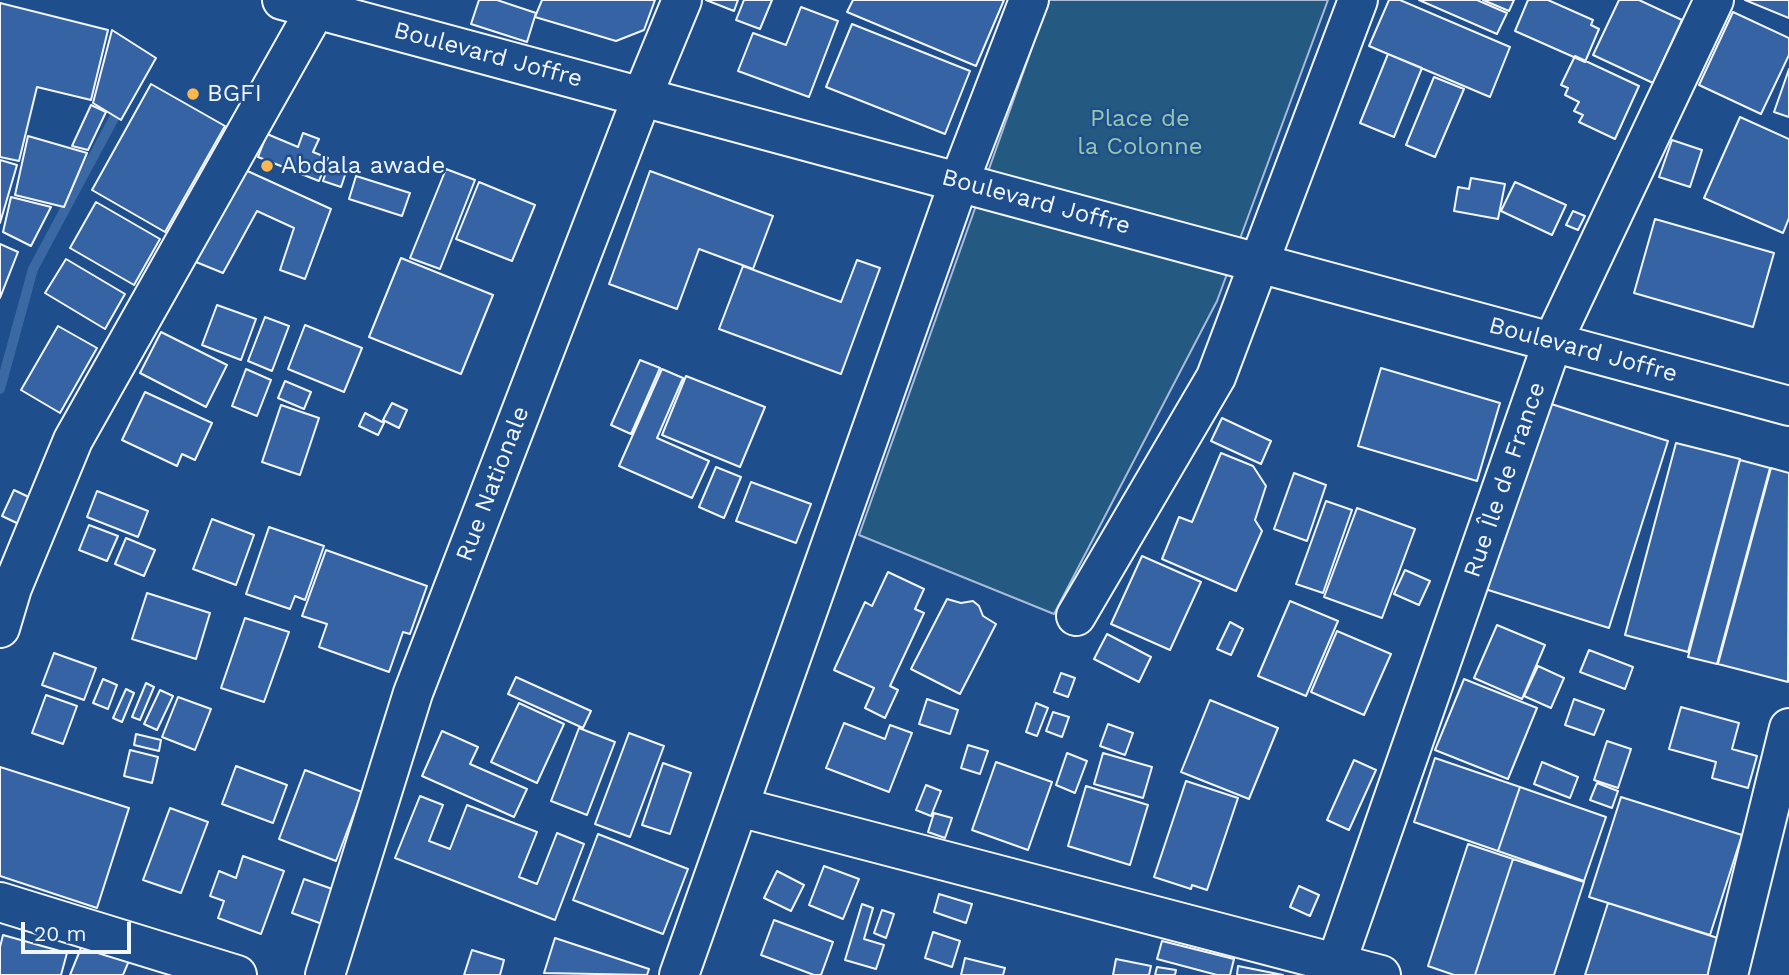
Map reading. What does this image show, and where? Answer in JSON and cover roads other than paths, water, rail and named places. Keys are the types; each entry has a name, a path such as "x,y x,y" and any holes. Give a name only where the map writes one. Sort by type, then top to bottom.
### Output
{"street":[{"name":"Rue Nationale","path":"324,975 413,693 642,97 682,0"},
{"path":"679,975 959,182 1029,0"},
{"path":"1076,616 1216,377 1359,0"},
{"name":"Rue Île de France","path":"1334,969 1553,341 1714,0"},
{"name":"Boulevard Joffre","path":"306,3 642,97 1789,406"},
{"path":"0,628 12,588 73,440 306,3"},
{"path":"1728,975 1789,728"},
{"path":"739,807 1334,969 1381,975"},
{"path":"0,902 237,975"}],"waterway":[{"path":"0,389 33,269 114,118"}],"place":[{"name":"BGFI","path":"193,94"},
{"name":"Abdala awade","path":"267,166"}],"park label":[{"name":"Place de la Colonne","path":"1140,133"}]}
